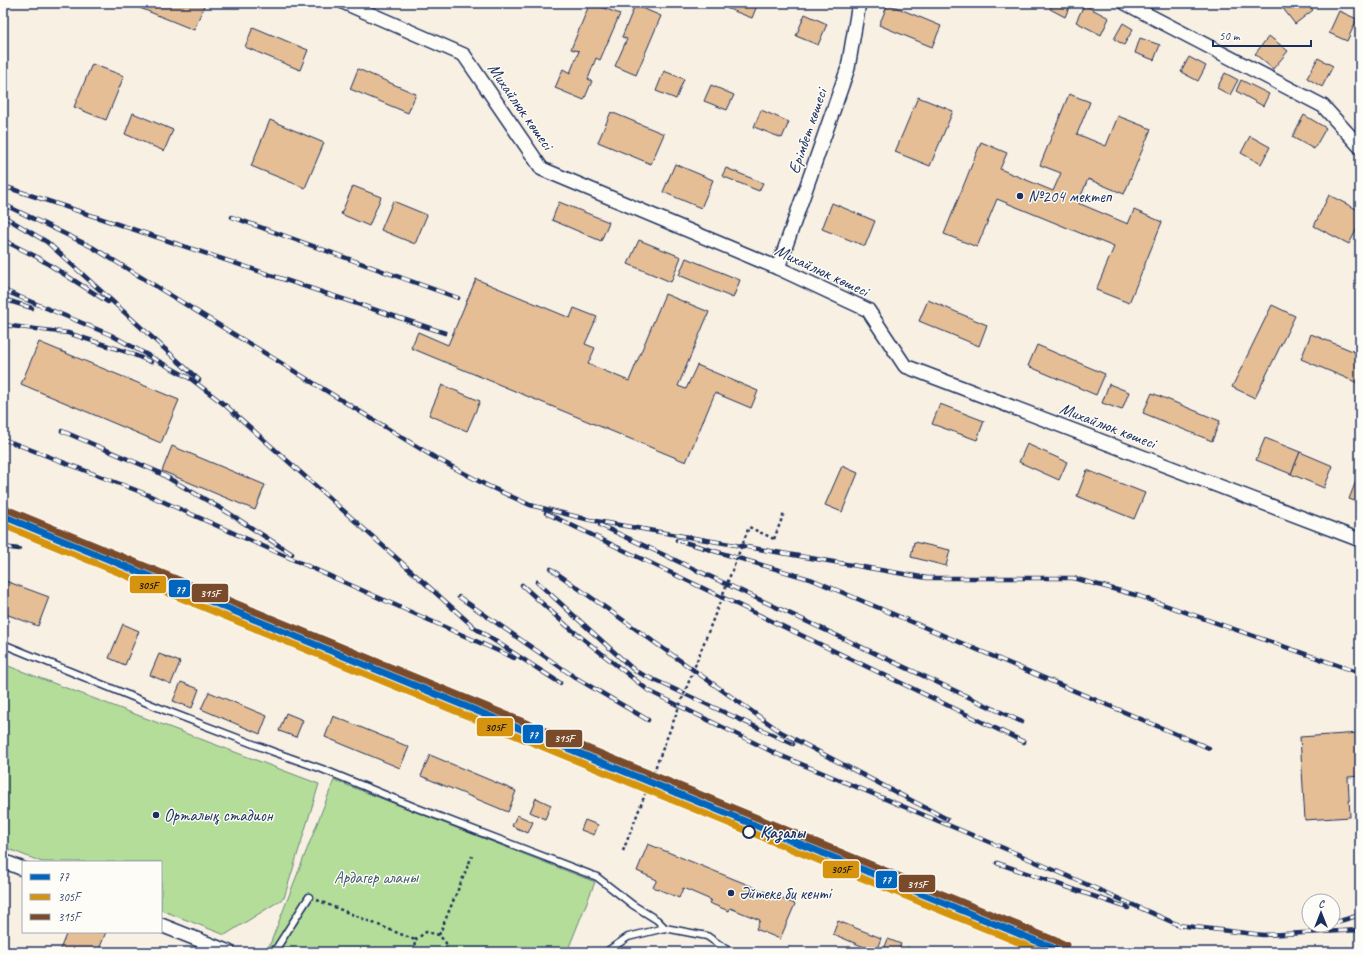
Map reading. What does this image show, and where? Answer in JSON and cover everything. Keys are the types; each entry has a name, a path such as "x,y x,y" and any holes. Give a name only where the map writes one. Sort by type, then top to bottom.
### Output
{"street":[{"name":"Михайлюк көшесі","path":"345,3 464,55 542,169 778,268 868,310 905,366 1360,540"},
{"name":"Ерімбет көшесі","path":"778,268 848,68 858,3"},
{"path":"1125,3 1323,106 1360,147"},
{"path":"3,861 22,869"},
{"path":"162,925 229,952"}],"lane":[{"path":"3,644 174,714 322,769 417,808 597,877 666,928"},
{"path":"274,952 309,897"},
{"path":"606,952 628,937 666,928 707,936 730,952"}],"path":[{"path":"624,851 636,815 749,527 774,539 784,514"},
{"path":"439,935 472,856"},
{"path":"309,897 415,940"},
{"path":"414,952 415,940 426,932 439,935 446,943 446,952"}],"green space":[{"name":"Орталық стадион","path":"3,664 319,784 284,898 225,935 162,910 162,861 39,861 3,847"},
{"name":"Ардагер аланы","path":"334,780 595,882 567,952 267,952"}],"building":[{"path":"142,3 197,3 204,6 194,30 140,8"},
{"path":"590,3 620,14 600,60 596,58 588,79 592,81 584,100 555,88 563,69 570,73 579,51 571,49"},
{"path":"728,3 758,3 752,18 726,8"},
{"path":"1053,3 1071,3 1065,17 1050,9"},
{"path":"1287,3 1307,3 1313,10 1295,24 1282,7"},
{"path":"888,4 941,26 932,47 879,25"},
{"path":"635,5 661,16 636,75 615,66 627,39 622,37"},
{"path":"1084,5 1109,18 1101,35 1076,22"},
{"path":"1339,11 1357,19 1347,41 1329,33"},
{"path":"805,14 827,24 818,45 796,36"},
{"path":"1123,23 1133,29 1124,45 1114,39"},
{"path":"253,27 308,50 300,70 245,47"},
{"path":"1269,36 1288,51 1273,69 1255,54"},
{"path":"1140,38 1160,45 1154,60 1135,53"},
{"path":"1189,57 1206,66 1198,81 1181,72"},
{"path":"1318,58 1333,66 1322,87 1307,78"},
{"path":"92,64 124,76 106,120 74,107"},
{"path":"358,69 416,94 408,113 350,89"},
{"path":"664,71 684,79 676,99 656,91"},
{"path":"1225,73 1238,80 1230,95 1217,88"},
{"path":"1241,80 1269,94 1263,106 1236,91"},
{"path":"711,85 734,95 727,110 704,101"},
{"name":"№204 мектеп","path":"1069,94 1090,102 1077,134 1106,146 1118,116 1151,129 1124,194 1088,179 1078,203 1128,224 1134,210 1162,222 1129,303 1096,290 1114,247 997,199 977,247 944,234 981,142 1007,153 1000,169 1053,191 1061,173 1040,165"},
{"path":"918,97 953,111 930,166 895,152"},
{"path":"761,110 789,122 782,138 754,127"},
{"path":"611,112 664,134 651,164 598,142"},
{"path":"133,113 173,130 164,151 125,134"},
{"path":"1304,115 1326,128 1314,149 1292,137"},
{"path":"270,120 324,143 305,188 251,166"},
{"path":"1250,136 1270,147 1261,164 1241,153"},
{"path":"675,164 713,180 701,208 663,192"},
{"path":"726,168 763,183 759,191 722,176"},
{"path":"353,186 381,197 369,226 341,214"},
{"path":"1329,195 1360,211 1360,223 1349,244 1314,226"},
{"path":"393,201 427,215 415,244 381,230"},
{"path":"559,202 609,222 601,241 552,220"},
{"path":"832,203 875,221 865,246 822,229"},
{"path":"639,240 681,257 671,282 628,264"},
{"path":"686,258 740,280 733,298 679,275"},
{"path":"476,279 570,318 574,308 597,317 585,344 595,348 588,364 629,381 665,294 709,312 678,386 686,389 697,365 758,391 751,408 715,393 686,462 411,348 418,332 448,345"},
{"path":"928,300 987,325 979,346 919,321"},
{"path":"1272,305 1295,316 1255,398 1232,387"},
{"path":"1311,334 1360,354 1360,384 1301,359"},
{"path":"39,342 179,400 161,443 21,384"},
{"path":"1037,345 1105,374 1096,395 1028,366"},
{"path":"1109,384 1129,392 1122,410 1102,403"},
{"path":"442,385 480,401 467,431 429,415"},
{"path":"1152,393 1220,421 1212,441 1143,413"},
{"path":"940,404 984,421 977,440 932,424"},
{"path":"1265,438 1300,452 1291,474 1256,460"},
{"path":"1027,444 1067,462 1059,480 1019,462"},
{"path":"172,446 265,485 255,510 162,471"},
{"path":"1300,452 1333,466 1324,488 1291,474"},
{"path":"842,466 858,473 842,512 825,505"},
{"path":"1087,470 1145,493 1134,519 1077,496"},
{"path":"1356,481 1360,482 1360,503 1349,499"},
{"path":"914,542 950,550 946,566 911,557"},
{"path":"3,580 49,597 38,626 3,613"},
{"path":"123,624 139,631 125,665 109,658"},
{"path":"159,654 180,662 171,684 150,675"},
{"path":"181,682 199,689 192,708 173,701"},
{"path":"209,692 267,716 260,734 201,709"},
{"path":"286,713 303,720 296,737 279,731"},
{"path":"333,716 409,747 400,768 325,737"},
{"path":"1360,733 1360,776 1348,777 1350,817 1305,820 1300,737"},
{"path":"430,755 516,791 508,812 421,776"},
{"path":"536,798 551,805 545,819 530,812"},
{"path":"517,815 533,822 528,833 512,826"},
{"path":"585,820 598,825 594,835 581,830"},
{"name":"Әйтеке би кенті","path":"648,844 795,904 780,939 756,929 760,920 730,908 729,911 709,903 711,900 683,888 679,898 653,887 657,880 637,871"},
{"path":"838,921 881,938 876,952 833,934"},
{"path":"67,933 106,933 98,952 59,952"},
{"path":"888,939 901,944 898,952 883,952"},
{"path":"907,947 919,952 905,952"}],"railway":[{"path":"3,186 445,333"},
{"path":"3,204 92,247 434,457 486,485 530,505 590,520 927,578 1073,578 1139,596 1360,673"},
{"path":"3,216 47,242 199,380"},
{"path":"232,217 458,298"},
{"path":"3,240 37,257 108,302"},
{"path":"3,290 111,335 191,379 225,405 475,628 560,683"},
{"path":"3,299 32,308"},
{"path":"3,325 68,333 127,352 151,362"},
{"path":"62,431 156,471 227,512 292,554"},
{"path":"3,439 146,494 514,658"},
{"path":"546,513 1024,742"},
{"path":"600,525 1022,722"},
{"path":"677,540 813,580 1209,748"},
{"path":"3,547 19,549"},
{"path":"551,569 781,732 947,819"},
{"path":"537,582 635,671 793,744"},
{"path":"522,585 567,626 649,691 777,754 1013,852 1181,926"},
{"path":"459,597 576,678 648,720"},
{"path":"997,863 1128,908"},
{"path":"1341,921 1360,915"},
{"path":"1177,925 1263,935 1360,930"}],"transit line":[{"name":"315F","path":"6,509 1066,945"},
{"name":"77","path":"3,516 1063,952"},
{"name":"305F","path":"3,525 1042,952"}],"place":[{"name":"№204 мектеп","path":"1020,196"},
{"name":"Орталық стадион","path":"156,815"},
{"name":"Қазалы","path":"749,832"},
{"name":"Әйтеке би кенті","path":"731,893"}]}
